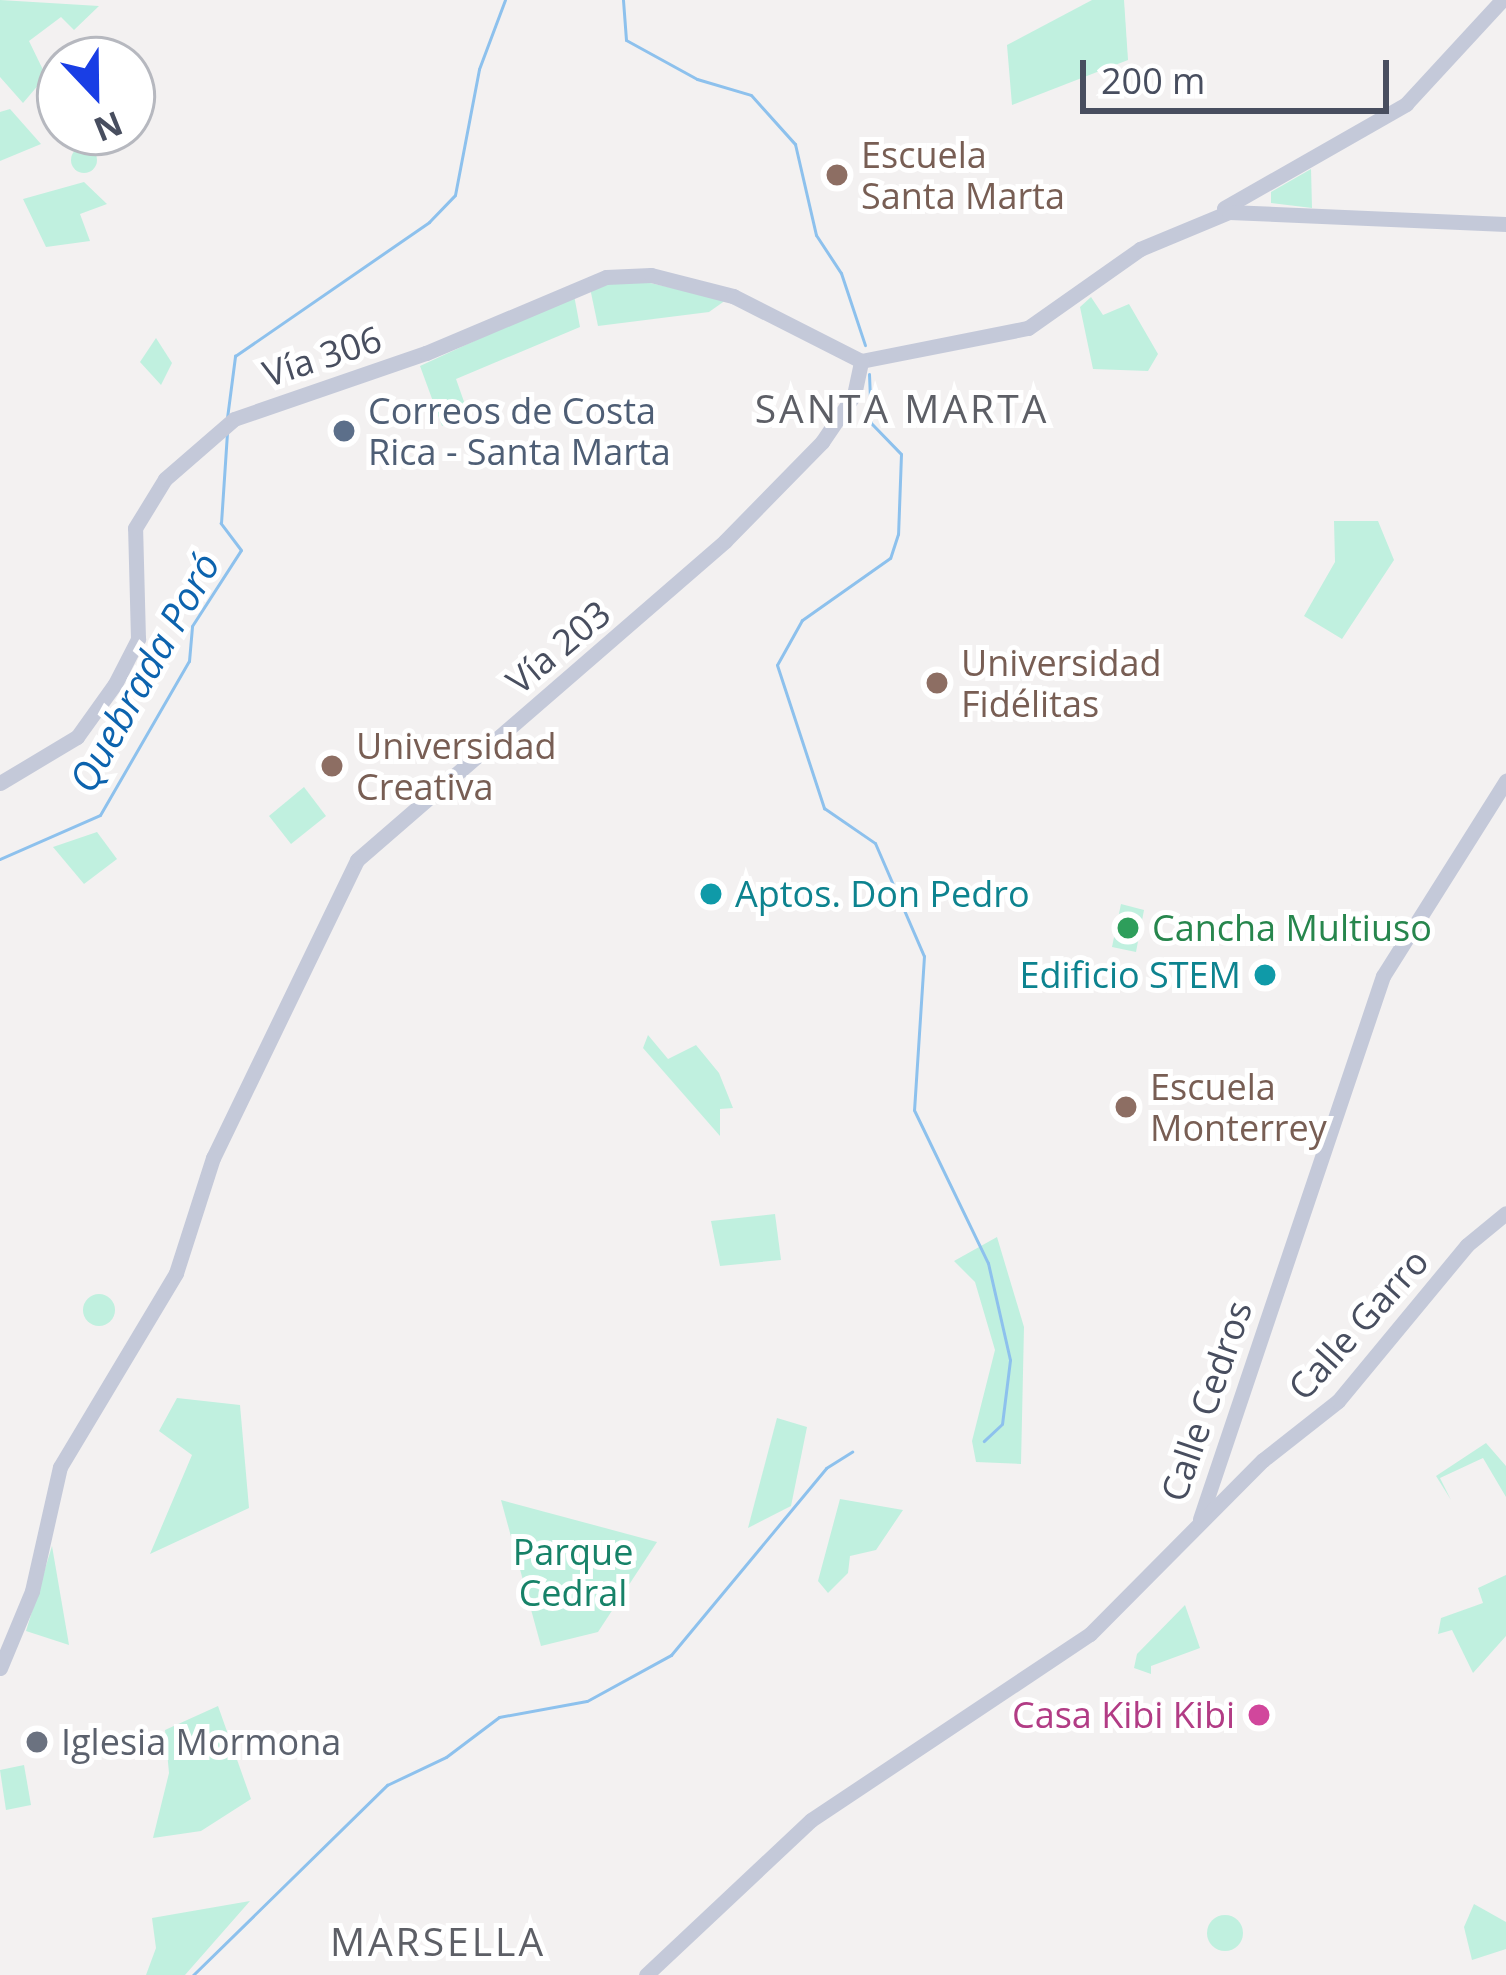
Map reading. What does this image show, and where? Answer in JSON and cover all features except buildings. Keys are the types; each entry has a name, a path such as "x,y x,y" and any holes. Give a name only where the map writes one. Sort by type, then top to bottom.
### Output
{"street":[{"path":"862,361 1028,328 1128,256 1211,217 1406,104 1502,0"},
{"path":"1270,183 1274,208"},
{"path":"1211,217 1274,208 1506,224"},
{"name":"Vía 306","path":"0,783 77,737 129,662 141,611 134,528 165,479 217,429 234,419 426,353 606,277 651,274 733,296 862,361"},
{"name":"Vía 203","path":"0,1668 32,1592 60,1467 176,1274 213,1157 357,860 725,541 822,442 854,395 862,361"},
{"name":"Calle Cedros","path":"646,1975 811,1820 1090,1634 1199,1522 1233,1402 1308,1208 1383,976 1506,782"},
{"name":"Calle Garro","path":"1199,1522 1338,1401 1467,1245 1506,1214"}],"green space":[{"path":"0,0 99,6 74,30 61,17 29,41 36,55 36,88 23,103 0,77"},
{"path":"1092,0 1124,0 1128,60 1012,105 1007,45"},
{"path":"10,109 36,138 36,146 0,161 0,112"},
{"path":"72,156 96,156 89,172 79,172 72,165"},
{"path":"1311,169 1312,208 1271,203 1271,192"},
{"path":"84,182 107,204 80,214 90,241 46,247 23,199"},
{"path":"616,282 650,283 726,300 709,312 598,326 590,288"},
{"path":"574,295 580,327 456,379 468,413 442,426 420,366"},
{"path":"1091,297 1103,315 1129,304 1158,354 1148,371 1093,369 1080,307"},
{"path":"156,338 172,363 161,385 140,362"},
{"path":"1334,521 1378,521 1394,560 1342,639 1304,616 1335,562"},
{"path":"304,787 326,816 291,844 269,816"},
{"path":"97,832 117,859 84,884 53,847"},
{"name":"Cancha Multiuso","path":"1121,904 1144,910 1136,952 1112,947"},
{"path":"648,1035 668,1059 696,1045 719,1073 733,1108 720,1109 720,1136 643,1048"},
{"path":"775,1214 781,1260 720,1266 711,1221"},
{"path":"997,1237 1024,1327 1021,1464 976,1462 972,1441 995,1350 975,1282 954,1261"},
{"path":"99,1294 110,1299 115,1310 110,1321 99,1326 88,1321 83,1310 88,1299"},
{"path":"177,1398 240,1405 249,1508 150,1554 192,1455 159,1431"},
{"path":"777,1418 807,1427 791,1506 748,1528"},
{"path":"1486,1443 1506,1466 1506,1497 1483,1458 1440,1478 1451,1500 1436,1476"},
{"path":"840,1499 903,1510 876,1550 850,1556 848,1573 828,1593 818,1581"},
{"name":"Parque Cedral","path":"501,1500 657,1542 598,1632 541,1646"},
{"path":"52,1546 69,1645 26,1631"},
{"path":"1506,1575 1506,1636 1473,1673 1452,1630 1438,1634 1441,1618 1483,1603 1478,1588"},
{"path":"1185,1605 1200,1648 1151,1666 1151,1674 1134,1668 1137,1654"},
{"path":"218,1706 251,1799 201,1831 153,1838 169,1773 165,1730"},
{"path":"24,1765 31,1805 6,1810 0,1770"},
{"path":"250,1901 185,1975 146,1975 156,1948 152,1918"},
{"path":"1474,1904 1506,1922 1506,1949 1472,1960 1464,1927"},
{"path":"1225,1915 1238,1920 1243,1933 1238,1946 1225,1951 1212,1946 1207,1933 1212,1920"}],"waterway":[{"name":"Quebrada Poró","path":"227,418 235,356 429,222 455,195 479,69 505,0"},
{"path":"623,0 626,40 697,79 751,95 795,144 816,235 841,273 865,345"},
{"path":"869,374 871,423 901,454 898,534 890,558 802,620 777,665 824,808 875,843 924,956 914,1110 988,1263 1010,1360 1002,1424 984,1441"},
{"name":"Quebrada Poró","path":"0,859 100,815 189,661 192,626 241,550 221,523 227,433"},
{"path":"193,1975 387,1785 446,1757 499,1717 587,1701 671,1655 826,1468 852,1452"}],"place":[{"name":"Escuela Santa Marta","path":"837,175"},
{"name":"Correos de Costa Rica - Santa Marta","path":"344,431"},
{"name":"Universidad Fidélitas","path":"937,683"},
{"name":"Universidad Creativa","path":"332,766"},
{"name":"Aptos. Don Pedro","path":"711,894"},
{"name":"Cancha Multiuso","path":"1128,928"},
{"name":"Edificio STEM","path":"1265,975"},
{"name":"Escuela Monterrey","path":"1126,1107"},
{"name":"Casa Kibi Kibi","path":"1259,1715"},
{"name":"Iglesia Mormona","path":"37,1742"}],"district":[{"name":"SANTA MARTA","path":"902,408"},
{"name":"MARSELLA","path":"438,1941"}]}
